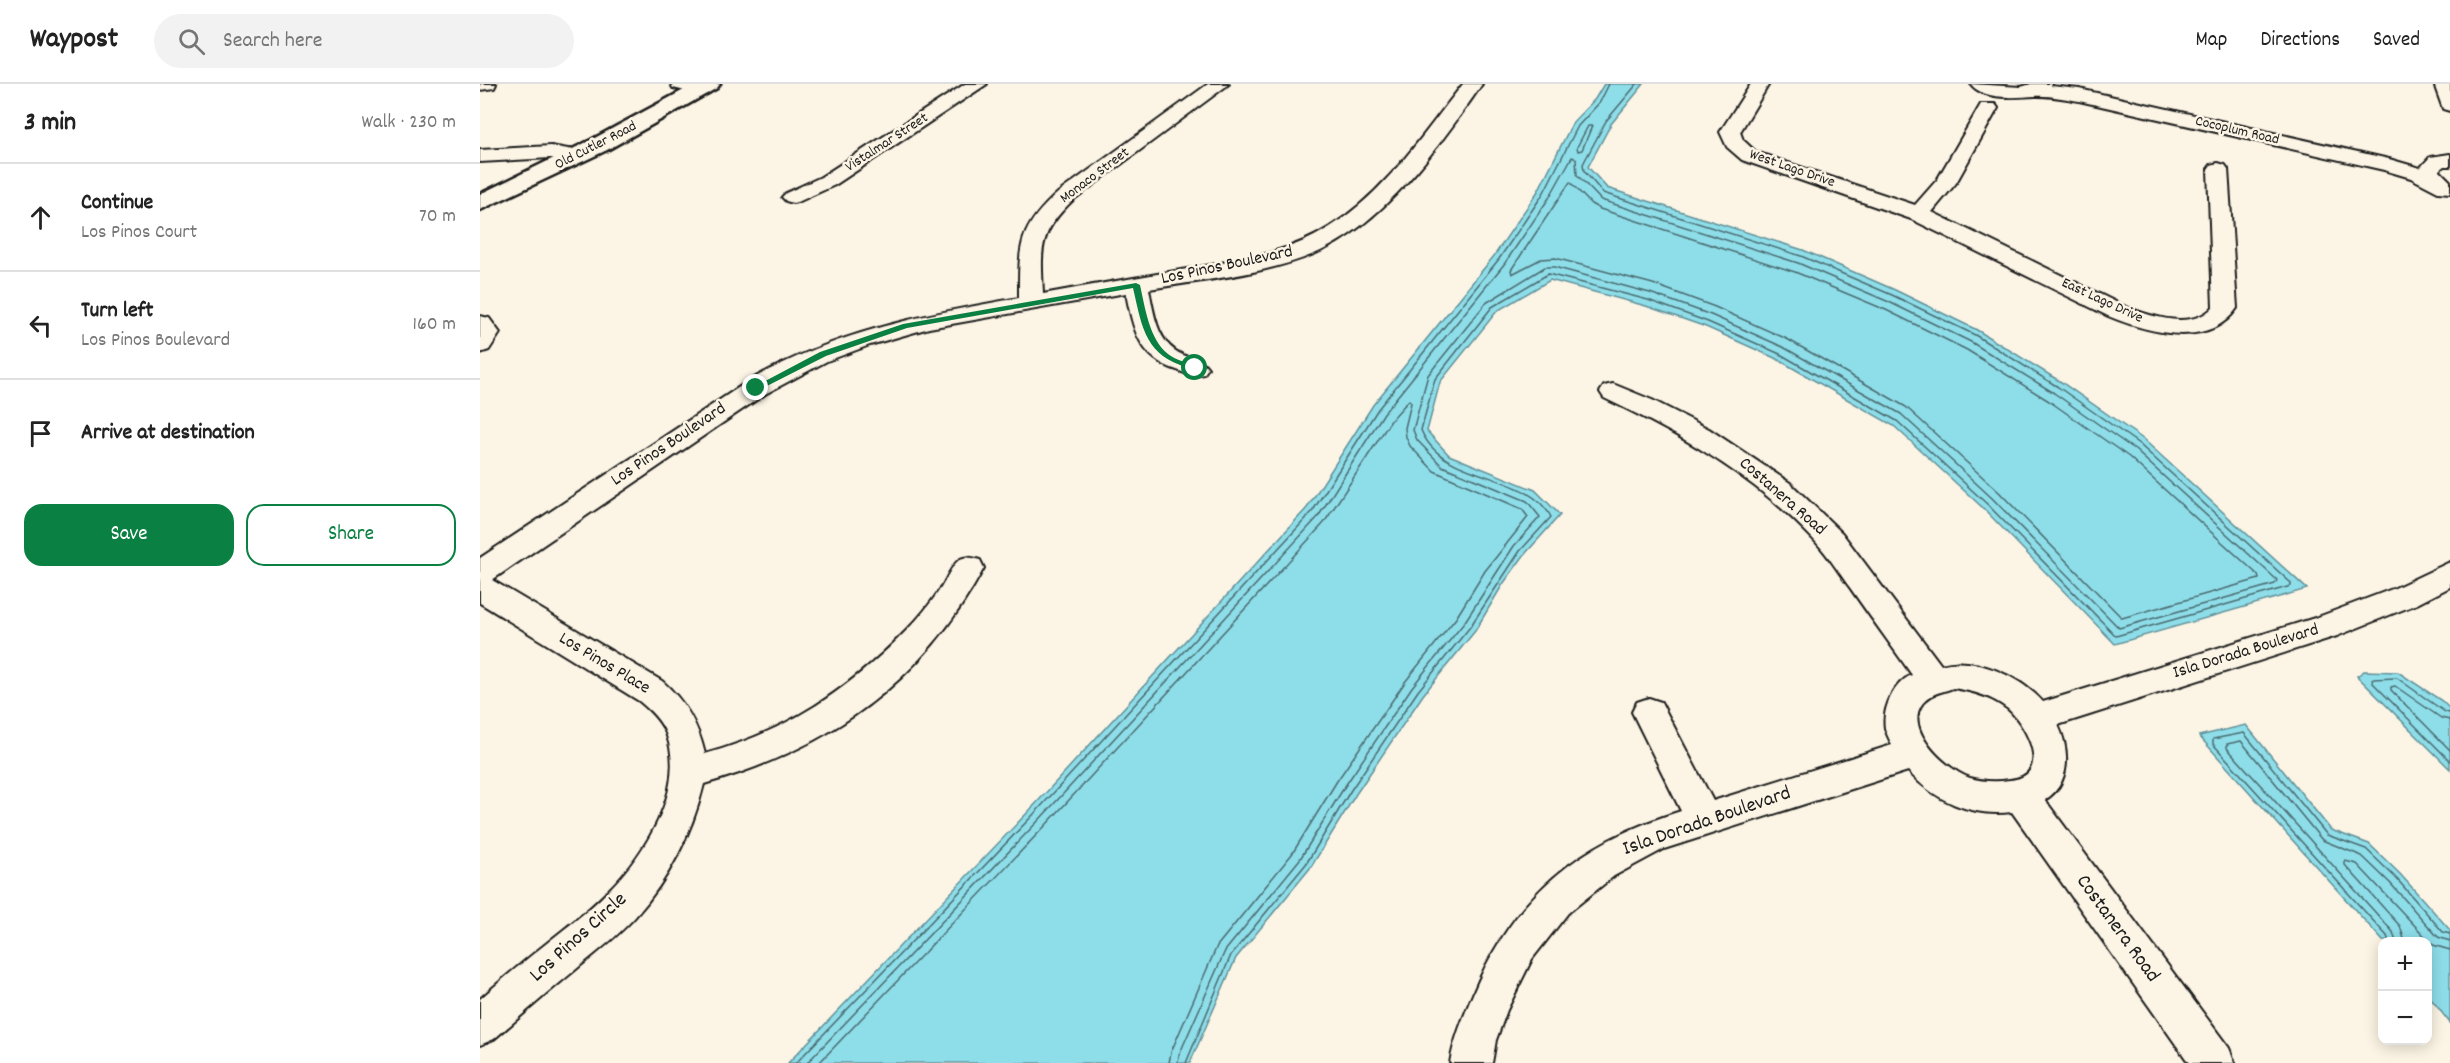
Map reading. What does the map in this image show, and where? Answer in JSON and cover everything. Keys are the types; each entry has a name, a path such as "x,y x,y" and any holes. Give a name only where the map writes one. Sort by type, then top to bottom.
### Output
{"main road":[{"name":"Old Cutler Road","path":"480,203 578,156 706,86"}],"street":[{"path":"480,84 487,84"},
{"path":"680,84 706,86"},
{"name":"Vistalmar Street","path":"793,197 828,181 978,84"},
{"name":"Monaco Street","path":"1031,303 1030,247 1038,226 1046,214 1066,196 1220,84"},
{"name":"Los Pinos Boulevard","path":"480,573 732,403 790,369 844,345 905,326 1286,256 1312,246 1338,233 1364,214 1380,198 1473,84"},
{"name":"West Lago Drive","path":"1760,84 1730,132 1734,143 1742,151 1760,161 1918,214"},
{"path":"1918,214 1946,183 1988,108 1986,93 1980,84"},
{"name":"Cocoplum Road","path":"1980,84 2090,97 2389,165 2418,174 2443,174"},
{"name":"Cocoplum Road","path":"2063,84 2412,161 2443,174"},
{"path":"2443,84 2450,105"},
{"path":"1988,108 1996,106 2004,97 2031,89"},
{"path":"480,156 551,152 578,156"},
{"name":"East Lago Drive","path":"1918,214 2137,320 2170,326 2200,325 2222,315 2227,301 2218,169"},
{"path":"1136,285 1142,310 1155,345 1166,357 1195,368"},
{"name":"Costanera Road","path":"1613,392 1719,446 1761,476 1809,518 1840,551 1932,678"},
{"path":"690,773 730,763 778,745 816,726 844,708 885,672 928,629 969,568"},
{"name":"Isla Dorada Boulevard","path":"2037,718 2326,627 2406,596 2450,573"},
{"name":"Los Pinos Place","path":"480,588 646,688 660,699 684,731 690,773"},
{"path":"1953,675 1999,686 2020,700 2037,718 2046,733 2050,748 2050,764 2045,777 2035,788 2020,795 1998,799 1973,795 1948,786 1927,771 1913,754 1902,733 1901,715 1905,699 1916,687 1932,678 1953,675"},
{"path":"1649,712 1704,820"},
{"name":"Isla Dorada Boulevard","path":"1470,1063 1483,1018 1520,941 1550,903 1590,868 1611,855 1649,838 1913,754"},
{"name":"Los Pinos Circle","path":"480,1025 601,923 627,898 644,876 666,838 683,802 690,773"},
{"name":"Costanera Road","path":"2020,795 2214,1063"}],"water":[{"path":"1604,84 1644,84 1611,124 1588,167 1607,188 1803,250 1895,290 1977,330 2061,382 2143,439 2307,589 2115,644 1983,508 1894,426 1777,359 1706,327 1646,306 1550,280 1497,311 1440,382 1427,431 1449,455 1535,490 1560,515 1525,554 1503,584 1475,631 1423,695 1356,794 1311,867 1236,958 1190,1063 788,1063 1030,810 1307,508 1373,405 1494,256 1538,191 1573,122 1595,99"},
{"path":"2364,671 2398,672 2442,701 2450,709 2450,769 2357,676"},
{"path":"2246,725 2331,830 2369,844 2400,874 2450,930 2450,1023 2432,1000 2432,937 2379,937 2199,736"}],"route":[{"path":"756,388 790,369 844,345 905,326 1136,285 1148,331 1155,345 1166,357 1195,368"}]}
